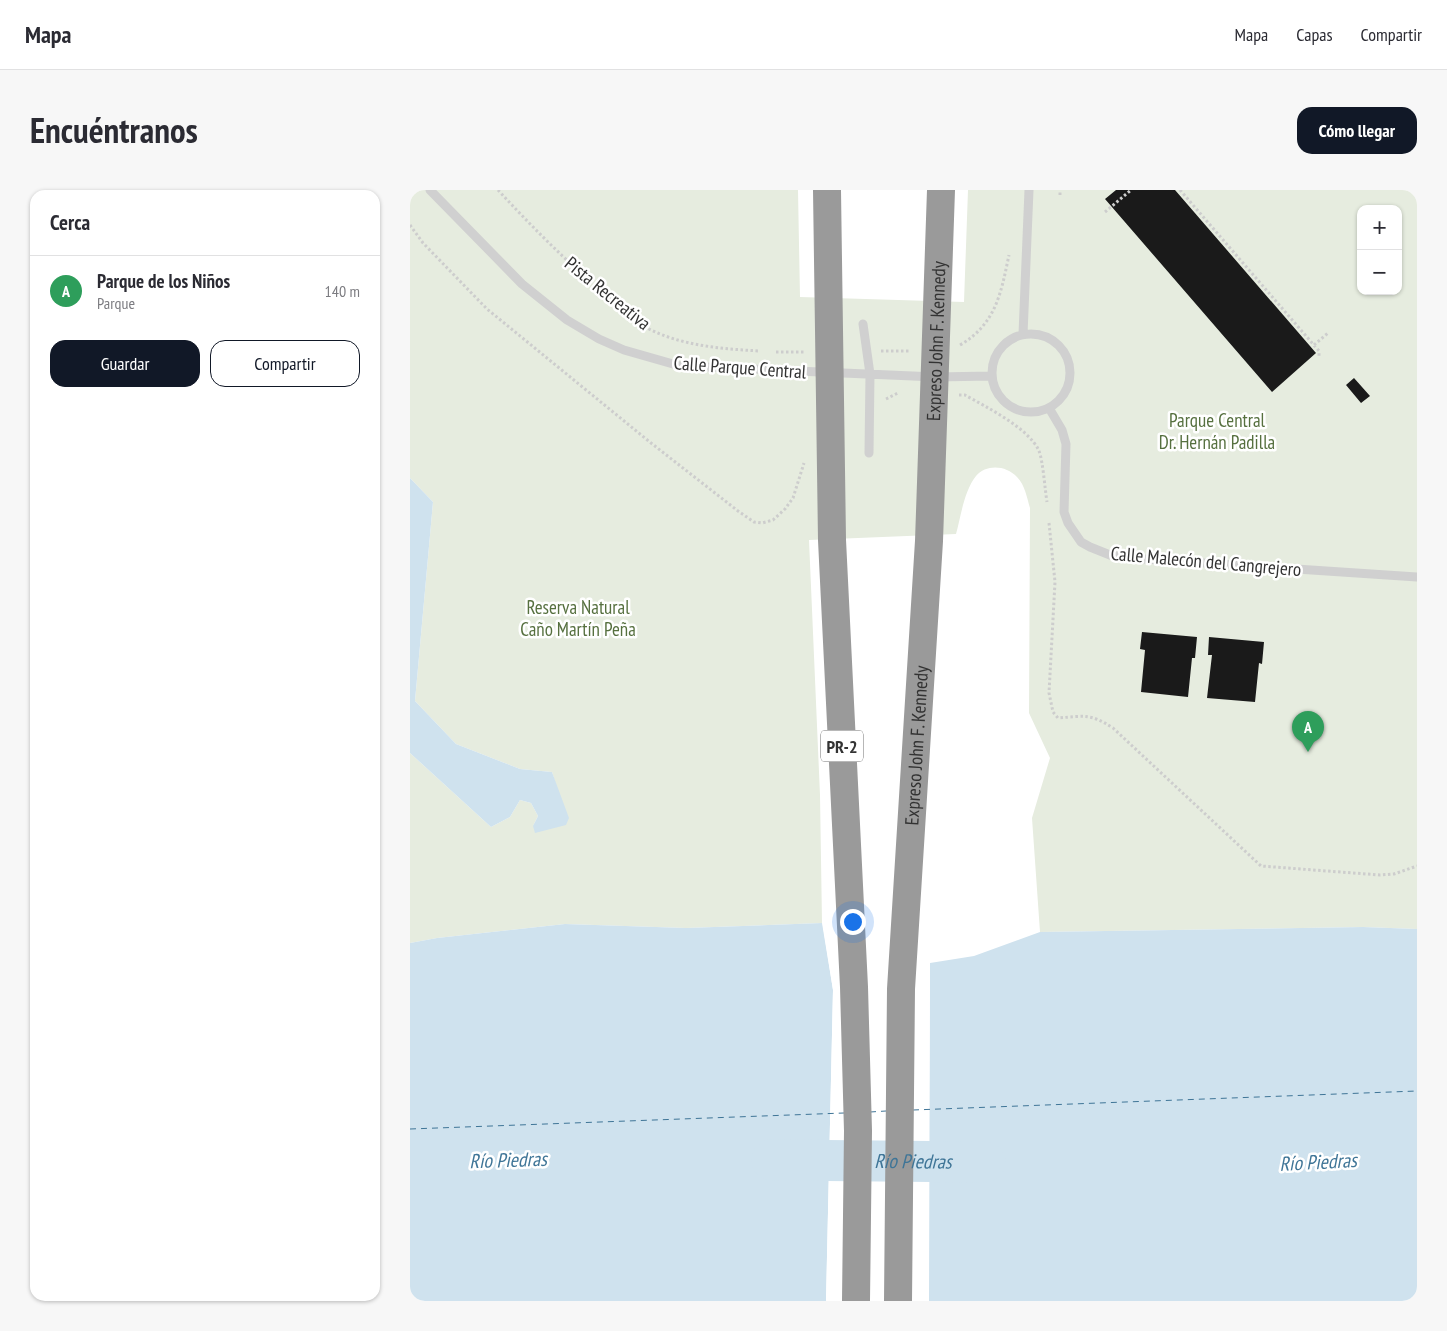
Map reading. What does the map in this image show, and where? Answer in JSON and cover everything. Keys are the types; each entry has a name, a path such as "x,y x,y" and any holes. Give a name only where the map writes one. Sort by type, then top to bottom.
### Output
{"highway":[{"name":"PR-2","path":"827,190 832,540 854,987 858,1131 856,1301"},
{"name":"Expreso John F. Kennedy","path":"898,1301 901,989 929,541 941,190"}],"lane":[{"name":"Calle Parque Central","path":"430,190 522,284 567,320 599,339 624,350 680,366 936,377 991,376"},
{"path":"1023,334 1029,190"},
{"path":"863,324 870,374 869,453"},
{"path":"1023,334 1046,336 1053,340 1065,353 1070,368 1069,382 1062,396 1049,408 1036,412 1023,412 1014,409 1003,401 997,394 991,376 994,358 1003,345 1014,337 1023,334"},
{"name":"Calle Malecón del Cangrejero","path":"1049,408 1062,430 1066,444 1064,512 1068,523 1081,542 1096,551 1128,558 1417,577"}],"path":[{"name":"Pista Recreativa","path":"498,190 575,269 624,311 648,328 673,338 719,348 764,352"},
{"path":"1060,190 1060,195"},
{"path":"1105,212 1131,190"},
{"path":"1180,190 1320,351 1320,357"},
{"path":"957,347 976,335 987,322 1001,288 1010,249"},
{"path":"1314,345 1328,333"},
{"path":"866,352 913,351"},
{"path":"773,352 810,352"}],"green space":[{"name":"Parque Central Dr. Hernán Padilla","path":"410,190 798,190 800,297 964,302 968,190 1417,190 1417,929 1363,927 1040,932 1032,818 1050,758 1029,713 1030,508 1020,480 1007,470 996,467 980,472 972,482 966,496 956,534 809,540 820,795 822,923 686,928 565,924 437,938 410,943 410,753 491,827 510,817 520,800 531,803 538,816 533,826 557,788 552,772 520,769 456,744 415,701 433,502 410,478"}],"water":[{"path":"410,478 433,502 415,701 456,744 520,769 552,772 569,818 566,825 535,833 533,826 538,816 531,803 520,800 510,817 491,827 410,753"},
{"path":"822,923 833,990 826,1301 410,1301 410,943 437,938 565,924 686,928"},
{"path":"1363,927 1417,929 1417,1301 929,1301 930,963 974,956 1040,932"}],"pier":[{"path":"822,920 825,922 835,990 828,1301 826,1301 833,990"},
{"path":"930,960 928,1301 926,1301 927,963"}],"building":[{"path":"1116,190 1175,190 1316,353 1272,392 1105,199"},
{"path":"1354,378 1370,396 1361,403 1346,385"},
{"path":"1142,632 1197,637 1195,658 1192,658 1188,697 1141,692 1145,650 1140,649"},
{"path":"1209,637 1264,642 1262,664 1259,663 1255,702 1207,698 1212,655 1208,655"}],"waterway":[{"name":"Río Piedras","path":"772,1160 985,1162"}],"ferry route":[{"path":"913,1110 1417,1091"},
{"path":"870,1112 886,1111"},
{"path":"410,1129 844,1113"}],"place":[{"name":"Parque de los Niños","path":"1308,752"}],"park label":[{"name":"Reserva Natural Caño Martín Peña","path":"578,618"}]}
